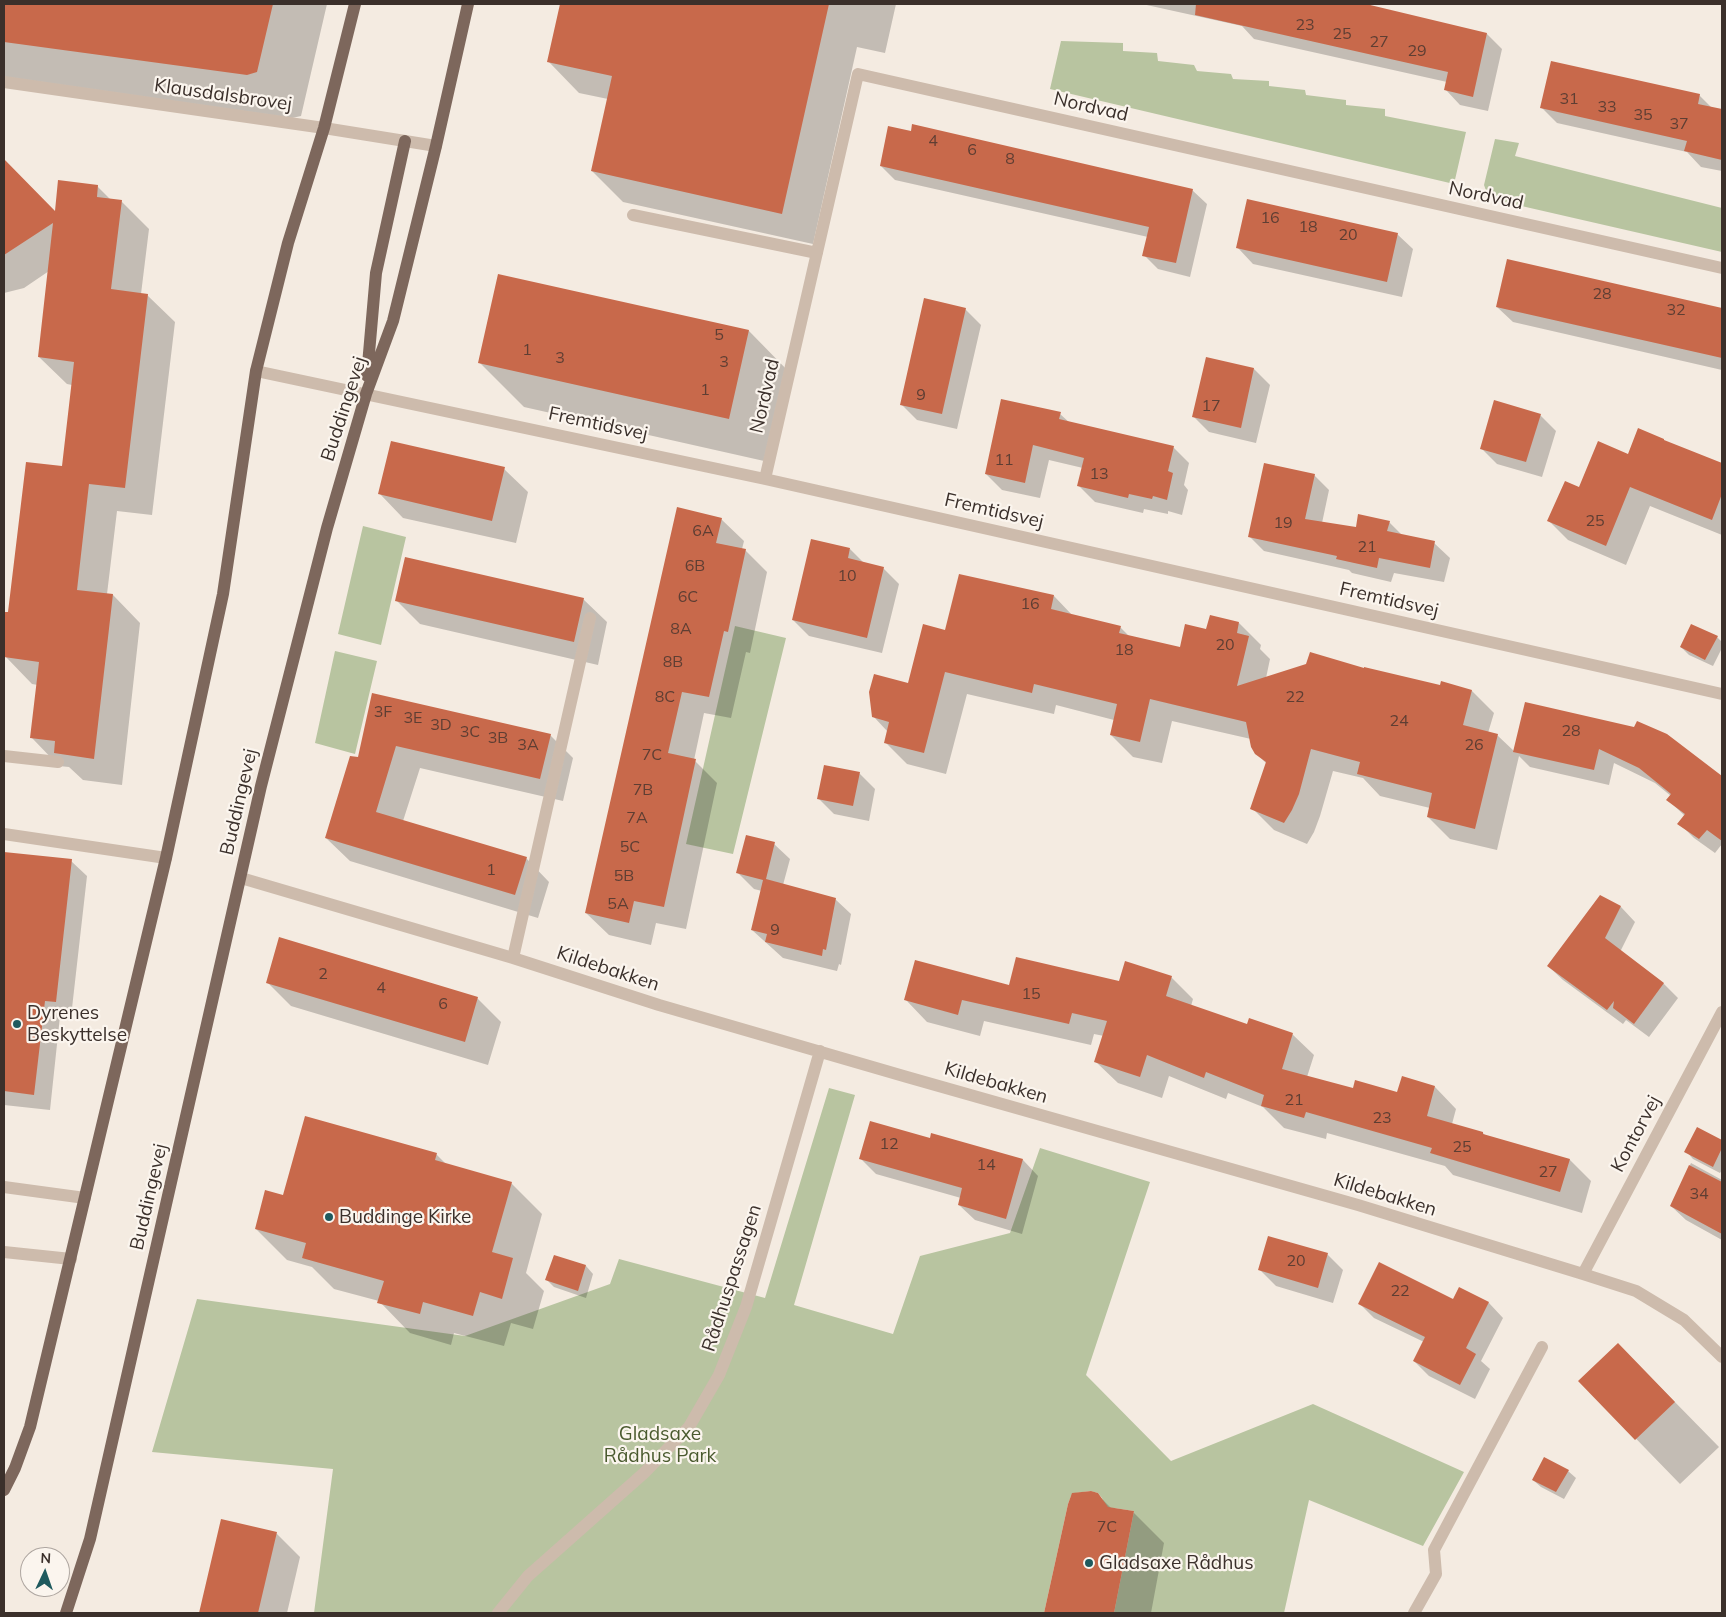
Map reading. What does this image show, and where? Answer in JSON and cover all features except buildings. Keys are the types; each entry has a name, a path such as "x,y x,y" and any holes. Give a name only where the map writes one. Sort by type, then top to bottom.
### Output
{"main road":[{"path":"4,1490 30,1427 166,858 223,594 256,371 288,243 324,128 355,4"},
{"name":"Buddingevej","path":"66,1613 90,1539 261,786 327,528 366,394 393,321 436,146 468,4"},
{"path":"366,394 376,273 405,141"}],"street":[{"name":"Nordvad","path":"765,480 858,74 1722,268"},
{"name":"Klausdalsbrovej","path":"4,82 436,146"},
{"path":"633,215 817,252"},
{"name":"Fremtidsvej","path":"256,371 765,480 1722,694"},
{"path":"513,958 590,618"},
{"path":"4,756 58,762"},
{"path":"4,834 166,858"},
{"name":"Kildebakken","path":"241,878 513,958 659,1005 1358,1205 1584,1274 1636,1291 1684,1320 1722,1357"},
{"name":"Kontorvej","path":"1584,1274 1722,1012"},
{"name":"Rådhuspassagen","path":"498,1613 528,1576 644,1473 689,1427 719,1375 746,1308 820,1051"},
{"path":"4,1188 85,1198"},
{"path":"4,1252 71,1259"},
{"path":"1414,1613 1436,1574 1434,1550 1542,1347"}],"green space":[{"path":"1061,41 1123,43 1123,51 1157,53 1158,61 1194,65 1197,71 1231,74 1233,79 1269,81 1269,86 1305,90 1306,95 1346,100 1346,105 1385,109 1385,116 1466,132 1454,184 1050,89"},
{"path":"1495,139 1519,143 1515,156 1722,208 1722,252 1491,199 1484,185"},
{"path":"363,526 406,537 381,645 338,634"},
{"path":"735,626 786,638 733,854 686,844"},
{"path":"335,651 377,661 355,754 315,743"},
{"name":"Gladsaxe Rådhus Park","path":"829,1088 855,1095 794,1305 893,1334 920,1256 1010,1233 1040,1148 1150,1182 1086,1375 1171,1461 1313,1404 1464,1472 1423,1546 1309,1500 1284,1613 1114,1613 1134,1511 1114,1508 1113,1513 1105,1506 1098,1493 1090,1491 1076,1493 1071,1496 1044,1613 314,1613 333,1469 152,1452 197,1299 465,1336 610,1284 619,1259 765,1298"}],"place":[{"name":"Dyrenes Beskyttelse","path":"17,1024"},
{"name":"Buddinge Kirke","path":"329,1217"},
{"name":"Gladsaxe Rådhus","path":"1089,1563"}]}
